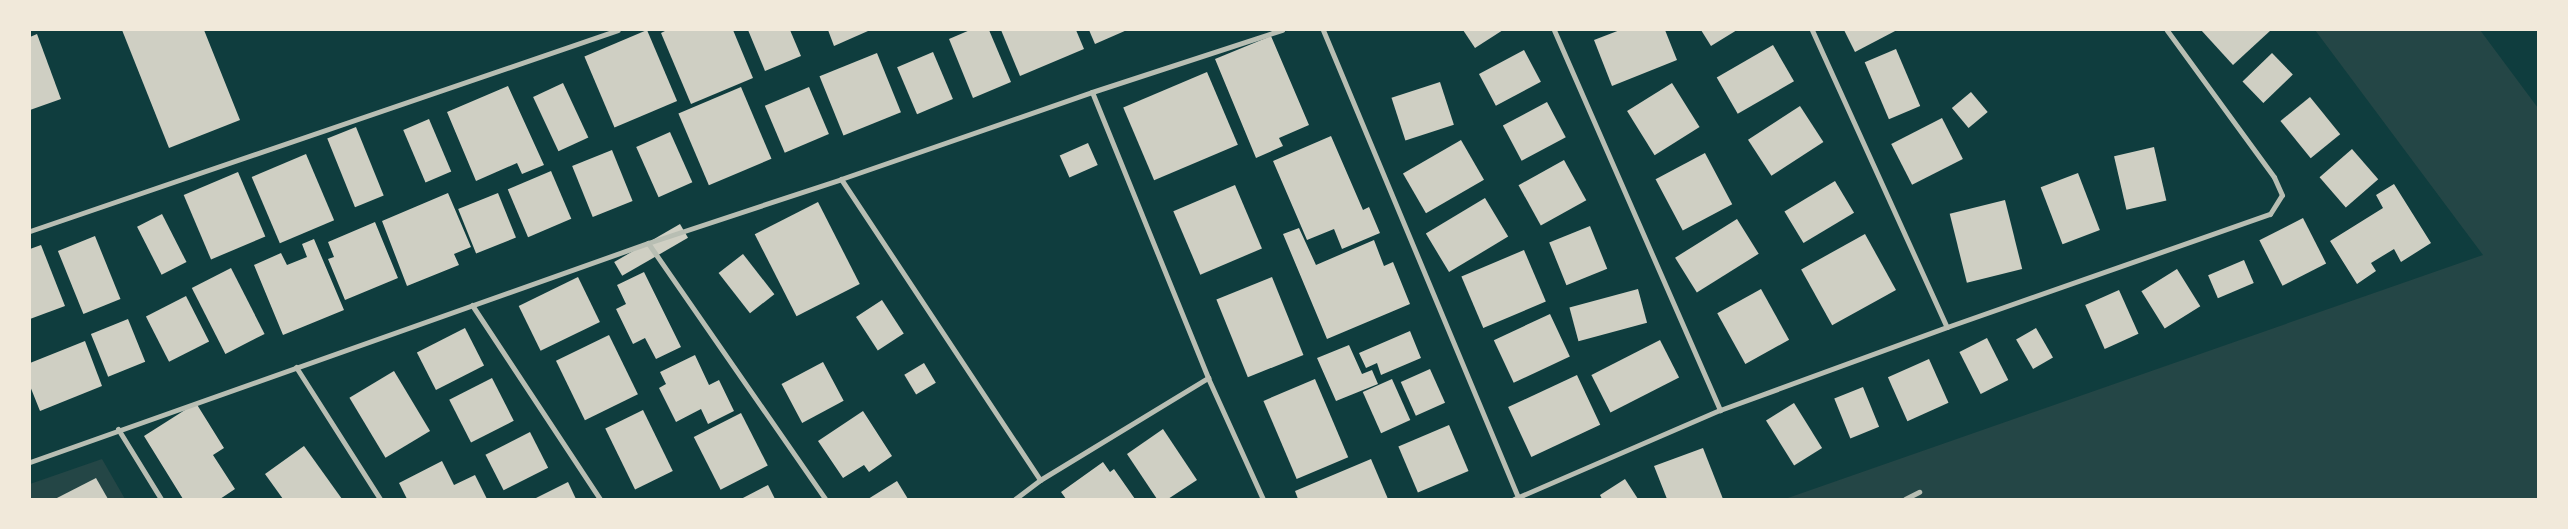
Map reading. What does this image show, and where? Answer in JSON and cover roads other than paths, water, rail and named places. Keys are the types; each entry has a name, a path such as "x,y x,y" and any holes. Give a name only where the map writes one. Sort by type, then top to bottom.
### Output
{"street":[{"path":"30,231 618,30"},
{"path":"30,462 118,429 648,243 841,179 1092,92 1282,30"},
{"path":"1324,30 1516,498 1720,410 1947,327 2270,214 2282,195 2274,177 2167,30"},
{"path":"1554,30 1720,410"},
{"path":"1812,30 1947,327"},
{"path":"1092,92 1208,378 1263,499"},
{"path":"841,179 1040,480"},
{"path":"648,243 825,499"},
{"path":"472,305 600,499"},
{"path":"296,367 380,499"},
{"path":"1015,499 1040,480 1208,378"},
{"path":"118,429 161,499"},
{"path":"1905,499 1919,492"}]}
